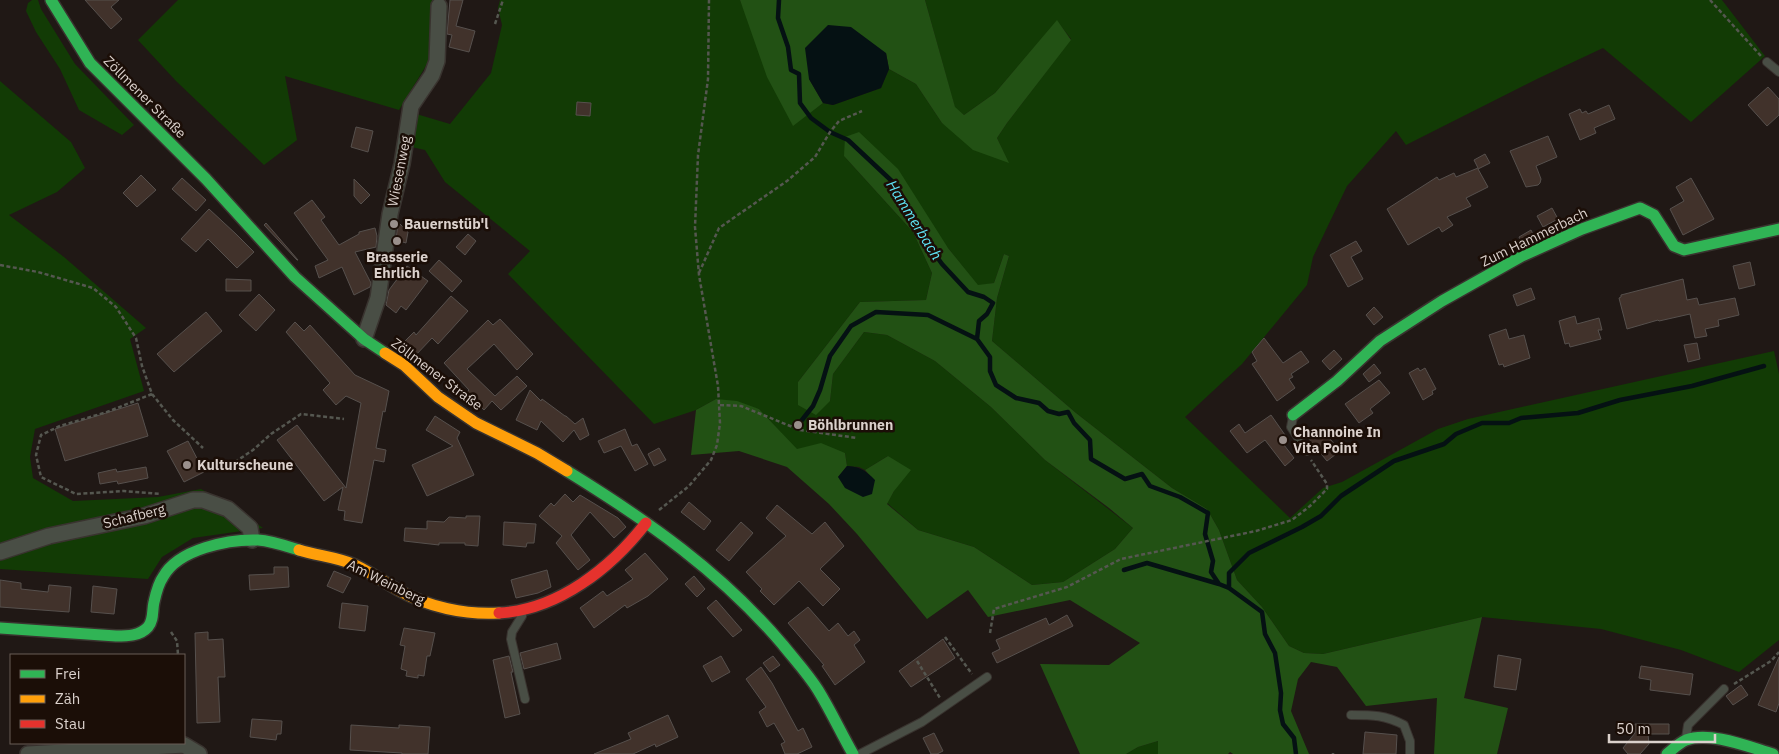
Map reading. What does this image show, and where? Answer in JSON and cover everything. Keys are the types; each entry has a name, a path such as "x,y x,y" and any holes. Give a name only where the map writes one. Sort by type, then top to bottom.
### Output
{"street":[{"name":"Zöllmener Straße","path":"51,0 90,63 206,179 295,277 364,339 404,365 438,397 476,423 536,453 649,519 660,531 688,552 739,598 768,628 806,673 818,690 853,754"},
{"name":"Wiesenweg","path":"364,339 378,298 390,214 402,164 411,106 432,75 437,61 439,6"},
{"name":"Zum Hammerbach","path":"1293,416 1337,381 1380,340 1442,301 1514,260 1613,217 1640,208 1654,215 1674,246 1684,250 1779,229"},
{"name":"Schafberg","path":"0,552 49,536 144,516 193,500 203,500 228,509 250,528 252,540"},
{"name":"Am Weinberg","path":"0,628 125,637 137,634 145,630 152,620 156,590 163,575 175,561 193,552 252,540 270,540 348,562 408,596 444,608 468,613 522,611 543,605 563,595 594,574 638,534 649,519"},
{"path":"1667,754 1686,740 1695,737 1706,737 1773,754"},
{"path":"28,754 184,745 199,754"}],"lane":[{"path":"1767,62 1779,72"},
{"path":"1293,416 1291,427 1307,451"},
{"path":"522,611 522,617 516,625 510,640 525,699"},
{"path":"860,754 922,722 987,677"},
{"path":"1686,740 1688,726 1724,689"},
{"path":"1351,716 1376,715 1393,720 1404,726 1410,740 1410,754"}],"path":[{"path":"495,24 503,0"},
{"path":"649,519 690,486 711,460 717,446 720,423 720,405 698,275 695,227 698,155 708,80 708,0"},
{"path":"1710,0 1767,62"},
{"path":"698,275 719,228 787,181 815,156 839,121 862,111"},
{"path":"0,265 38,272 93,288 116,307 136,338 142,366 152,394 173,420 203,448"},
{"path":"152,394 106,412 60,426 41,435 36,455 41,477 76,494 124,491 162,494"},
{"path":"720,405 741,406 800,430 857,438"},
{"path":"235,462 301,414 344,419"},
{"path":"990,633 994,609 1067,587 1121,559 1204,542 1210,539 1256,531 1292,520 1310,506 1326,489 1327,484 1307,451"},
{"path":"171,632 178,641 178,654"},
{"path":"945,637 975,677"},
{"path":"1736,683 1771,661 1779,652"},
{"path":"917,661 942,700"}],"green space":[{"path":"32,0 38,0 41,9 75,64 134,125 122,135 79,110 60,69 36,32 26,11 28,3"},
{"path":"178,0 437,0 432,56 399,110 285,76 297,140 264,165 176,81 138,40"},
{"path":"500,0 740,0 793,125 823,103 833,105 881,88 889,69 916,84 942,123 1008,162 997,138 1071,39 1057,21 995,93 964,115 955,108 925,0 1722,0 1765,56 1691,122 1603,48 1406,145 1396,131 1347,186 1313,257 1307,285 1242,364 1185,417 1290,518 1323,488 1342,482 1438,429 1468,419 1774,351 1779,374 1779,640 1739,672 1681,650 1601,629 1482,617 1323,654 1304,653 1289,646 1262,607 1237,580 1219,530 1207,509 1172,488 1076,413 992,341 997,298 1009,256 1004,254 994,283 978,286 948,248 844,156 913,232 932,273 926,300 860,302 798,382 830,401 833,374 864,332 887,335 935,361 991,407 1045,460 1133,528 1115,549 1063,582 1032,585 974,547 918,530 887,503 894,491 888,456 865,470 859,467 847,466 845,453 797,450 759,409 716,399 696,410 654,424 508,274 530,251 445,182 425,150 407,146 413,113 450,124 491,73 502,25 498,8"},
{"path":"740,0 925,0 955,107 964,115 995,93 1057,20 1071,40 997,138 1009,163 973,150 942,123 916,84 889,69 886,53 809,79 823,103 793,126 767,77"},
{"path":"0,81 71,142 85,168 57,192 9,215 64,257 146,328 130,339 144,391 35,429 30,457 33,478 73,501 158,497 201,489 238,510 263,528 193,538 162,557 148,579 0,569"},
{"path":"859,132 898,169 948,248 978,285 994,283 1004,254 1009,256 997,298 992,341 1076,413 1172,488 1207,509 1219,530 1237,580 1262,607 1289,646 1304,653 1323,654 1482,617 1464,698 1508,708 1497,754 1434,754 1437,698 1366,706 1337,667 1311,662 1298,679 1291,711 1309,754 1233,754 1230,752 1228,754 1158,754 1158,741 1138,747 1126,754 1080,754 1040,664 1109,665 1140,643 1070,600 988,617 968,590 927,619 857,534 829,504 787,467 739,451 691,455 696,410 716,399 737,401 759,409 797,449 821,443 845,453 847,466 838,477 875,481 865,470 888,456 911,470 894,491 887,504 918,530 974,547 1032,585 1063,582 1115,549 1133,528 1045,460 991,407 935,361 887,335 864,332 833,374 830,401 816,415 798,405 798,382 860,302 926,300 932,273 913,232 844,156 845,137"},
{"path":"1158,741 1158,754 1126,754 1138,747"}],"shaded area":[{"path":"828,25 851,27 886,53 889,69 881,88 833,105 823,103 809,79 805,48"},
{"path":"847,466 863,470 875,480 872,494 863,497 845,488 838,477"}],"building":[{"path":"85,0 119,0 111,7 122,19 111,29"},
{"path":"450,0 463,0 456,26 475,31 469,52 449,47 452,35 447,34"},
{"path":"1768,87 1779,99 1779,115 1767,126 1748,105"},
{"path":"577,102 591,103 590,116 576,115"},
{"path":"1609,105 1615,119 1594,128 1596,133 1580,140 1569,114 1580,109 1582,113 1586,111 1588,114"},
{"path":"356,127 373,131 368,152 351,147"},
{"path":"1548,136 1557,157 1536,166 1541,179 1540,183 1526,187 1510,151"},
{"path":"1485,154 1490,163 1478,169 1488,187 1466,198 1471,206 1447,217 1453,225 1442,232 1439,227 1408,245 1387,209 1437,177 1439,180 1454,173 1456,177 1478,168 1474,160"},
{"path":"141,175 156,190 137,207 123,193"},
{"path":"182,178 206,200 196,211 172,189"},
{"path":"1691,178 1714,219 1683,235 1670,209 1684,201 1676,187"},
{"path":"354,179 370,195 361,204 354,196"},
{"path":"312,200 325,217 321,220 339,245 359,234 359,232 375,228 377,236 376,247 355,252 371,283 370,287 354,295 342,267 319,278 315,266 328,260 294,213"},
{"path":"1552,208 1558,219 1543,227 1537,216"},
{"path":"209,209 254,252 237,268 208,239 196,252 181,239"},
{"path":"398,222 408,232 406,243 396,240"},
{"path":"266,223 298,260 264,225"},
{"path":"1531,230 1534,236 1521,242 1519,237"},
{"path":"468,234 476,241 465,255 456,247"},
{"path":"1356,241 1362,251 1351,257 1363,279 1348,287 1330,255"},
{"path":"439,260 462,281 452,292 429,271"},
{"path":"1750,262 1755,285 1739,289 1733,266"},
{"path":"407,266 428,281 406,310 401,306 396,313 386,305 389,290"},
{"path":"226,279 251,280 251,291 226,291"},
{"path":"1683,279 1687,300 1697,298 1699,305 1735,298 1739,315 1718,320 1719,326 1705,329 1707,336 1695,338 1690,314 1658,320 1627,329 1619,298 1621,295"},
{"path":"1531,288 1535,299 1517,306 1513,295"},
{"path":"259,294 275,310 256,331 239,315"},
{"path":"451,296 468,311 438,344 432,338 414,357 401,345 414,332 416,335"},
{"path":"1374,307 1383,317 1374,325 1366,315"},
{"path":"206,312 222,331 174,372 157,354"},
{"path":"1575,316 1577,324 1599,318 1602,330 1598,330 1601,339 1570,347 1569,343 1565,344 1559,321"},
{"path":"500,319 533,354 517,370 494,344 467,369 495,396 517,376 527,386 501,410 492,401 484,410 466,393 469,390 444,363 488,320 493,325"},
{"path":"295,322 304,331 310,325 355,375 389,391 376,448 386,450 384,462 374,460 362,523 344,520 345,511 338,510 343,487 324,501 277,440 297,425 346,488 361,403 346,396 336,405 323,390 330,383 286,332"},
{"path":"1506,329 1509,339 1524,335 1530,358 1504,367 1503,364 1499,365 1489,335"},
{"path":"1264,338 1283,363 1301,351 1309,362 1291,374 1293,377 1289,379 1295,388 1277,401 1252,364 1257,361 1252,352"},
{"path":"1697,343 1700,359 1688,362 1684,345"},
{"path":"1334,350 1342,359 1330,370 1322,361"},
{"path":"1374,364 1381,373 1369,382 1363,374"},
{"path":"1418,368 1420,371 1425,368 1436,389 1432,391 1433,394 1423,400 1409,373"},
{"path":"1379,380 1390,393 1370,409 1373,413 1359,423 1345,404"},
{"path":"530,390 541,401 542,399 575,424 583,418 589,435 580,440 574,430 563,442 541,421 537,430 516,420"},
{"path":"138,403 148,436 65,461 55,429"},
{"path":"1271,415 1285,435 1282,437 1286,444 1284,445 1294,458 1285,466 1265,440 1247,453 1230,431 1239,424 1245,433"},
{"path":"435,416 460,432 457,438 474,475 427,496 412,465 453,446 426,430"},
{"path":"1321,428 1340,451 1327,461 1308,438"},
{"path":"625,429 632,446 637,444 648,464 635,471 621,446 604,453 598,441"},
{"name":"Kulturscheune","path":"188,441 204,472 184,482 167,451"},
{"path":"659,448 666,460 654,466 648,454"},
{"path":"146,467 148,478 118,484 117,481 100,484 98,473 116,469 117,472"},
{"path":"565,494 573,502 580,495 618,518 626,527 614,538 590,512 571,535 590,560 578,570 556,543 562,536 539,516 551,503 554,506"},
{"path":"689,502 711,521 704,530 681,512"},
{"path":"777,505 812,534 825,522 844,546 820,569 840,589 823,606 799,581 774,605 760,591 762,589 746,572 786,536 766,518"},
{"path":"466,516 480,516 478,546 465,545 465,543 439,543 439,545 404,541 405,528 427,529 427,521 444,522 449,517 466,518"},
{"path":"504,522 536,524 534,543 527,543 526,547 503,545"},
{"path":"741,522 753,533 729,561 716,550"},
{"path":"645,553 668,579 648,596 627,608 625,605 594,628 580,608 603,591 607,596 633,579 625,570"},
{"path":"274,567 288,567 289,587 250,590 249,575 274,574"},
{"path":"547,570 551,587 538,593 516,598 511,580"},
{"path":"334,571 351,578 343,593 327,586"},
{"path":"694,576 705,589 697,597 685,584"},
{"path":"0,580 21,583 21,589 48,592 49,585 71,587 69,612 0,607"},
{"path":"93,586 117,589 114,614 91,612"},
{"path":"716,600 742,630 733,637 707,608"},
{"path":"342,603 368,606 365,631 339,628"},
{"path":"808,607 829,631 838,623 848,636 854,631 860,640 854,645 865,662 835,685 822,666 824,665 788,623"},
{"path":"1067,615 1073,626 997,663 992,653 1000,649 996,640 1046,618 1049,625"},
{"path":"404,628 435,633 430,656 427,656 424,676 418,675 418,678 406,676 407,671 401,669 405,646 400,645"},
{"path":"208,632 208,640 223,639 225,677 218,677 220,722 197,723 195,633"},
{"path":"943,639 955,658 911,687 899,671"},
{"path":"557,643 561,659 524,669 520,653"},
{"path":"1498,655 1521,659 1516,690 1494,687"},
{"path":"509,656 520,714 505,718 493,660"},
{"path":"721,656 730,672 712,682 703,666"},
{"path":"773,656 780,665 770,672 763,663"},
{"path":"1779,657 1779,703 1776,712 1758,705"},
{"path":"1641,666 1693,674 1690,695 1650,690 1651,680 1639,678"},
{"path":"761,667 772,683 798,731 803,728 812,747 797,754 785,754 781,744 785,742 774,723 767,727 759,712 766,707 746,679"},
{"path":"1741,685 1748,695 1733,705 1726,696"},
{"path":"668,715 678,737 656,747 655,744 633,754 594,754 631,739 628,733"},
{"path":"252,719 282,721 281,734 277,734 276,740 250,737"},
{"path":"1635,724 1669,724 1669,734 1648,734 1649,744 1640,754 1628,754 1623,748 1635,733"},
{"path":"351,725 399,728 399,725 430,727 428,754 350,750"},
{"path":"1365,732 1397,735 1396,754 1363,754"},
{"path":"934,733 943,751 931,754 923,738"}],"waterway":[{"name":"Hammerbach","path":"779,0 778,18 788,47 791,70 799,74 800,103 811,118 830,132 848,140 895,184 916,228 942,264 968,292 984,297 993,303 987,314 979,321 977,339 990,357 990,371 996,385 1016,398 1039,403 1048,411 1059,414 1068,412 1074,423 1090,440 1091,459 1125,479 1142,474 1150,486 1180,497 1208,513 1205,534 1213,561 1211,572 1219,584 1229,588 1262,612 1265,634 1275,653 1283,724 1294,738 1296,754"},
{"path":"798,425 813,406 830,356 851,326 876,312 928,315 977,339"},
{"path":"1229,588 1229,573 1249,553 1321,516 1341,496 1394,461 1444,444 1456,434 1482,423 1509,423 1521,418 1578,413 1620,400 1692,386 1764,366"},
{"path":"1124,570 1147,563 1219,584"}],"traffic: fast":[{"path":"51,0 90,63 206,179 295,277 364,339 385,353"},
{"path":"1293,415 1337,381 1380,341 1442,301 1522,256 1582,229 1640,208 1654,215 1674,246 1684,250 1779,229"},
{"path":"567,471 655,529 709,571 734,594 783,645 810,678 853,754"},
{"path":"0,628 116,636 137,634 145,630 150,624 156,592 160,583 170,567 180,559 205,548 233,541 246,540 268,541 299,550"},
{"path":"1667,754 1678,744 1686,740 1706,737 1730,741 1773,754"}],"traffic: slow":[{"path":"385,353 404,365 438,397 476,423 537,453 567,471"},
{"path":"299,550 355,565 398,590 434,605 473,613 499,613"}],"traffic: jam":[{"path":"499,613 521,610 542,604 582,584 617,556 646,523"}],"place":[{"name":"Bauernstüb'l","path":"394,224"},
{"name":"Brasserie Ehrlich","path":"397,241"},
{"name":"Böhlbrunnen","path":"798,425"},
{"name":"Channoine In Vita Point","path":"1283,440"},
{"name":"Kulturscheune","path":"187,465"}]}
